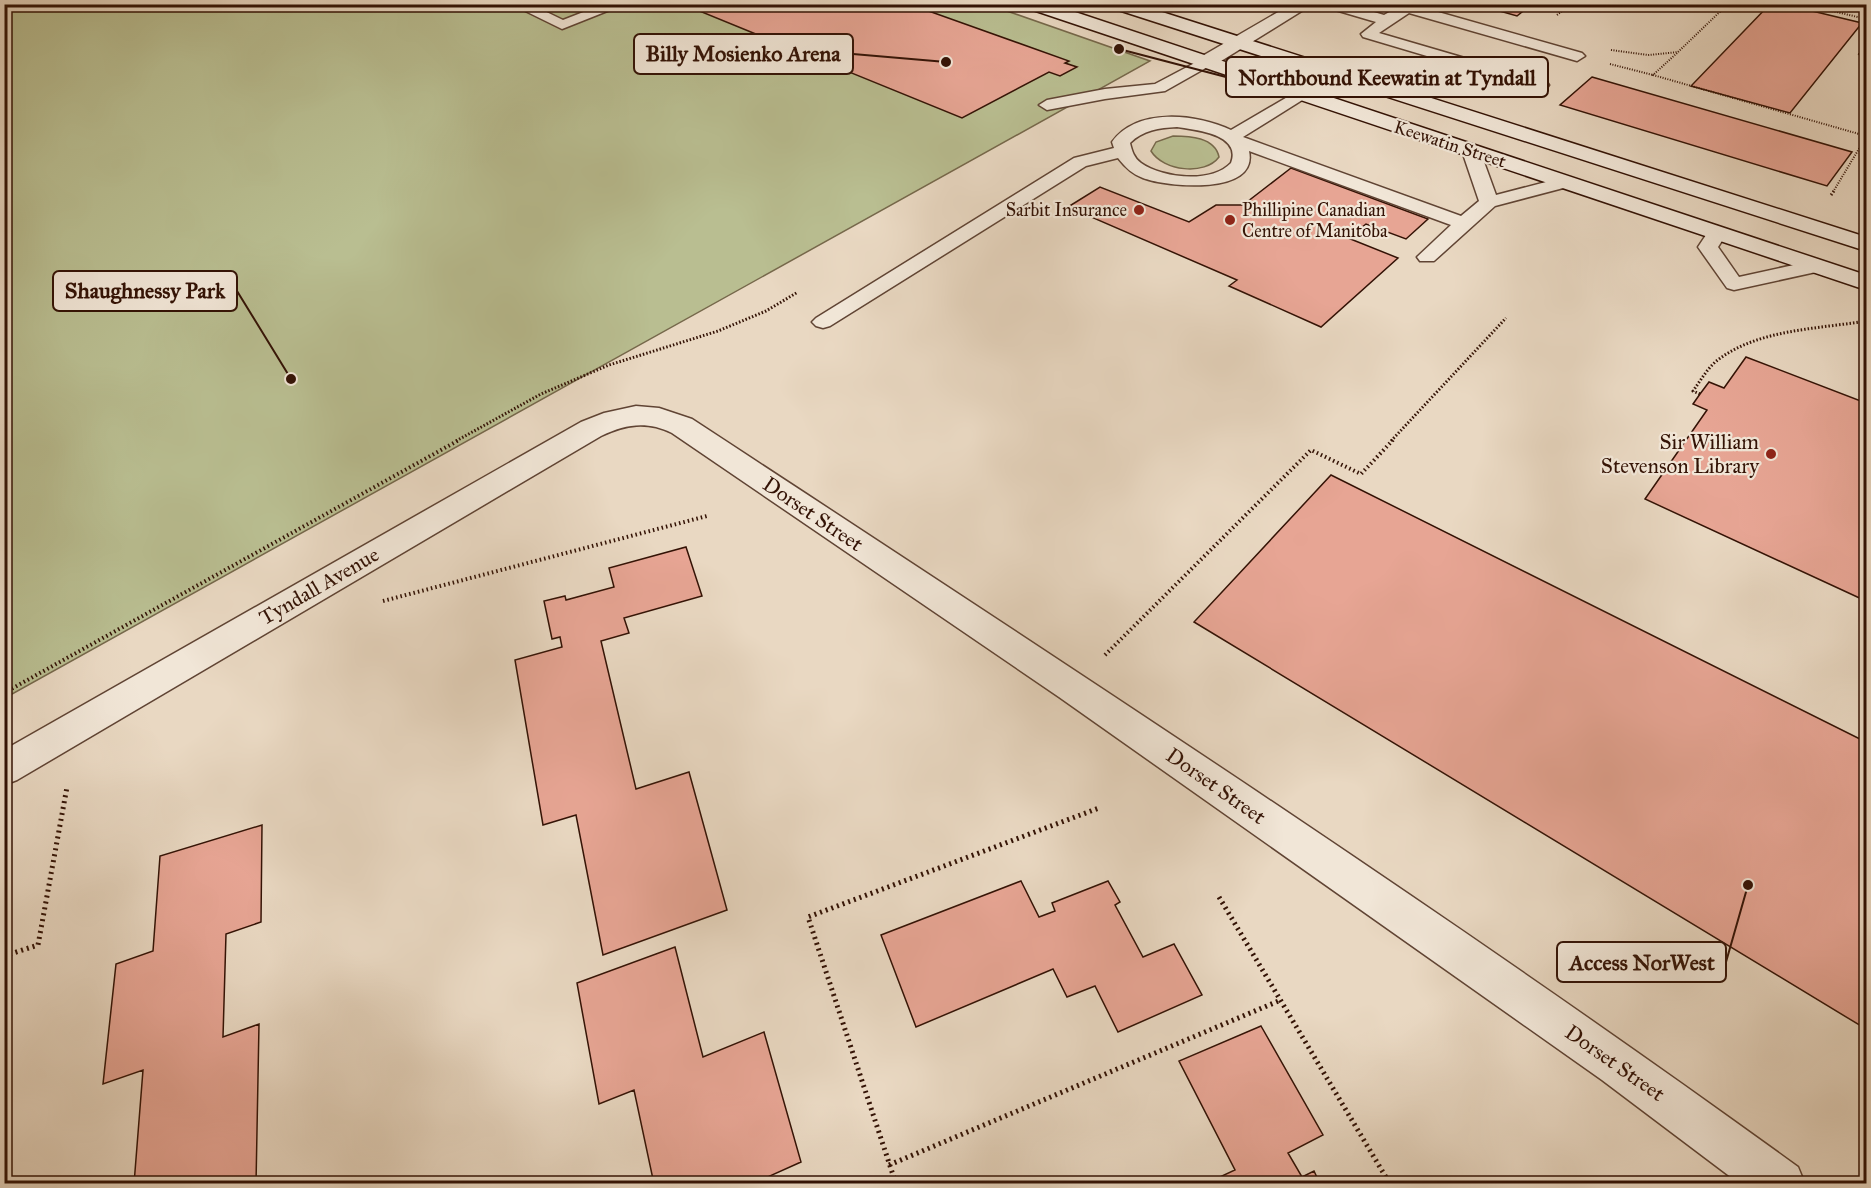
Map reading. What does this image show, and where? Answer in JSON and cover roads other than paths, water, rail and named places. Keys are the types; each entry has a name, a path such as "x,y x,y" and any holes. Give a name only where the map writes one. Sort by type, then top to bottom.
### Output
{"main road":[{"name":"Keewatin Street","path":"1033,4 1866,283"},
{"name":"Keewatin Street","path":"1118,4 1866,244"},
{"path":"1206,62 1305,4"},
{"name":"Dorset Street","path":"638,414 660,417 682,426 1072,687 1618,1064 1780,1184"},
{"name":"Tyndall Avenue","path":"4,769 591,429 612,419 638,414"}],"lane":[{"path":"518,4 562,25 618,4"},
{"path":"1330,4 1386,20"},
{"path":"1541,85 1368,34 1407,8 1578,56"},
{"path":"1047,105 1105,94 1159,88 1206,62"},
{"path":"1230,138 1301,94"},
{"path":"1230,138 1239,146 1243,156 1240,165 1230,172 1197,181 1167,178 1140,170 1128,162 1121,152 1121,142 1128,134 1141,127 1158,123 1197,125 1464,223"},
{"path":"1471,151 1489,202"},
{"path":"824,322 1080,162 1121,152"},
{"path":"1427,257 1489,202 1565,182"},
{"path":"1717,233 1708,248 1734,284 1816,266"}],"place":[{"name":"Northbound Keewatin at Tyndall","path":"1119,49"},
{"name":"Billy Mosienko Arena","path":"946,62"},
{"name":"Sarbit Insurance","path":"1139,210"},
{"name":"Phillipine Canadian Centre of Manitoba","path":"1230,220"},
{"name":"Shaughnessy Park","path":"291,379"},
{"name":"Sir William Stevenson Library","path":"1771,454"},
{"name":"Access NorWest","path":"1748,885"}]}
